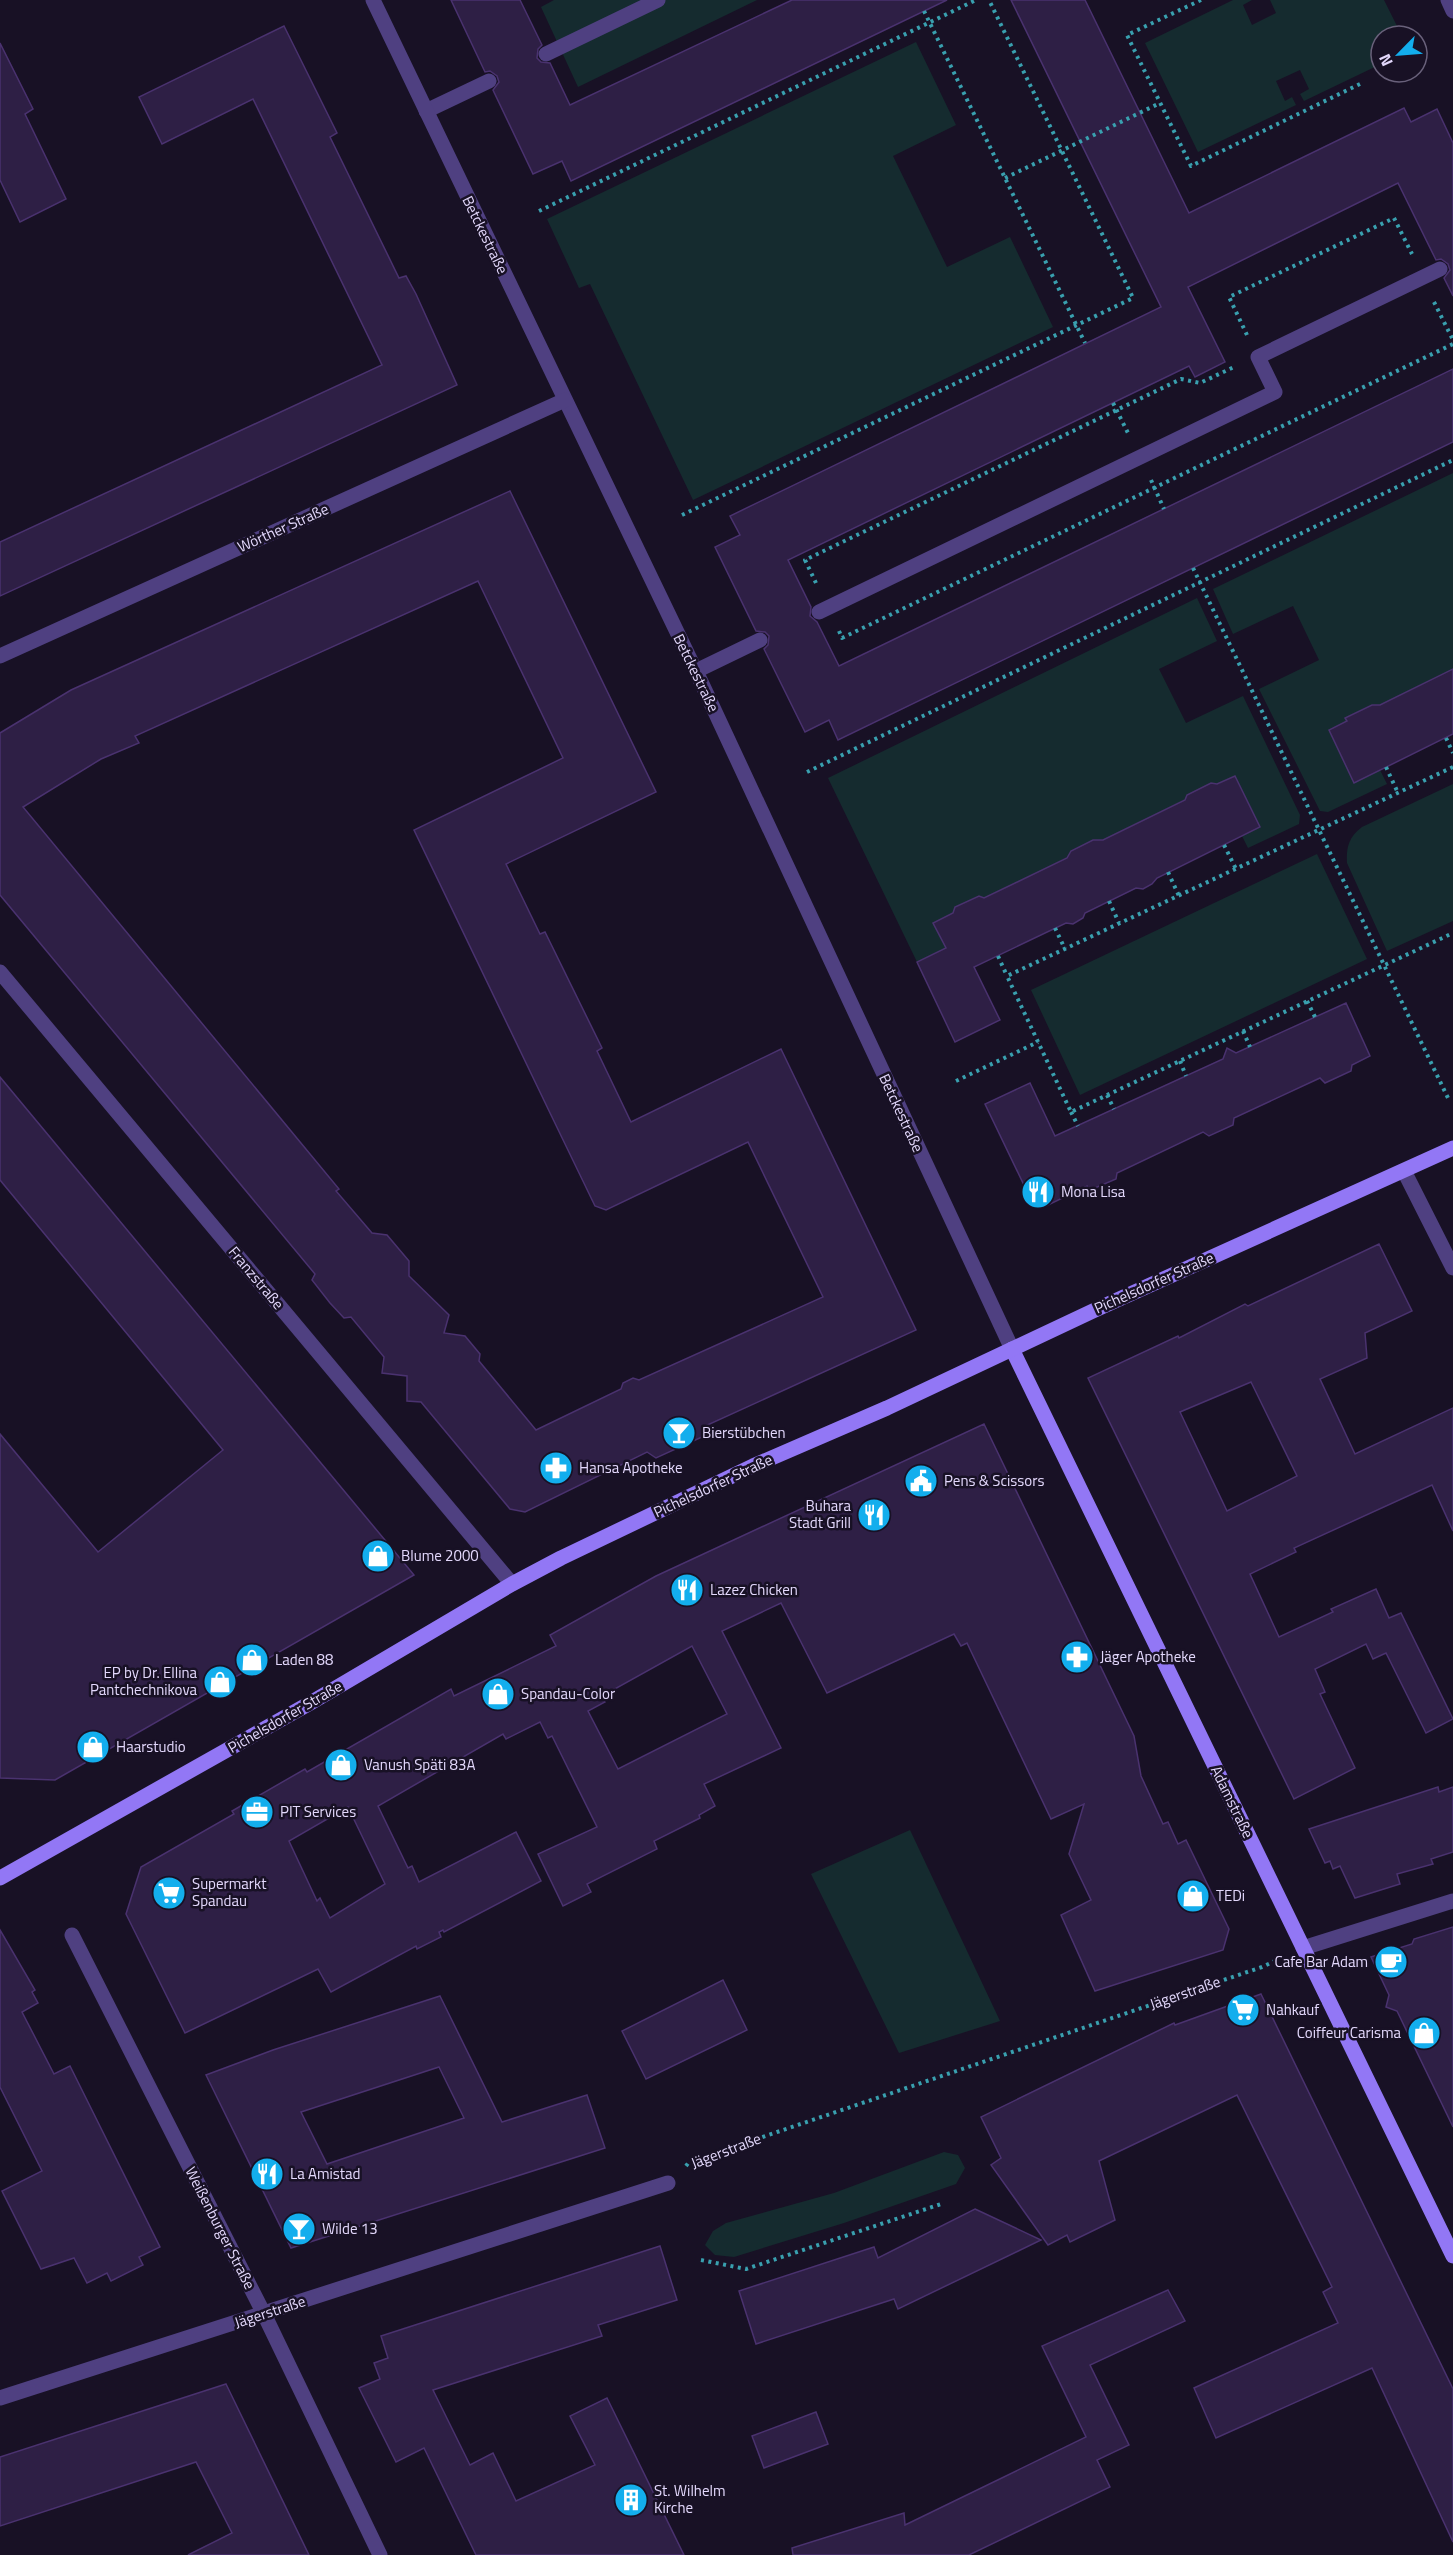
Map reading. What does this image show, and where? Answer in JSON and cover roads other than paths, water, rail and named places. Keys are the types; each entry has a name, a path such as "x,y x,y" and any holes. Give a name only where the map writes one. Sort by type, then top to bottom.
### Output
{"street":[{"name":"Betckestraße","path":"373,0 696,671 1012,1349"},
{"path":"546,54 657,0"},
{"path":"1448,0 1453,11"},
{"path":"426,111 489,81"},
{"path":"819,612 1275,392 1258,356 1440,269"},
{"name":"Wörther Straße","path":"0,656 565,400"},
{"path":"696,671 760,640"},
{"name":"Franzstraße","path":"0,972 512,1584"},
{"name":"Pichelsdorfer Straße","path":"0,1878 312,1702 512,1584 753,1467 887,1408 1453,1148"},
{"path":"1404,1171 1453,1268"},
{"name":"Adamstraße","path":"1012,1349 1453,2256"},
{"path":"1303,1948 1453,1901"},
{"name":"Weißenburger Straße","path":"72,1935 264,2314 380,2555"},
{"name":"Jägerstraße","path":"0,2398 668,2183"}],"place":[{"name":"Mona Lisa","path":"1038,1192"},
{"name":"Bierstübchen","path":"679,1433"},
{"name":"Hansa Apotheke","path":"556,1468"},
{"name":"Pens & Scissors","path":"921,1481"},
{"name":"Buhara Stadt Grill","path":"874,1515"},
{"name":"Blume 2000","path":"378,1556"},
{"name":"Lazez Chicken","path":"687,1590"},
{"name":"Jäger Apotheke","path":"1077,1657"},
{"name":"Laden 88","path":"252,1660"},
{"name":"EP by Dr. Ellina Pantchechnikova","path":"220,1682"},
{"name":"Spandau-Color","path":"498,1694"},
{"name":"Haarstudio","path":"93,1747"},
{"name":"Vanush Späti 83A","path":"341,1765"},
{"name":"PIT Services","path":"257,1812"},
{"name":"Supermarkt Spandau","path":"169,1893"},
{"name":"TEDi","path":"1193,1896"},
{"name":"Cafe Bar Adam","path":"1391,1962"},
{"name":"Nahkauf","path":"1243,2010"},
{"name":"Coiffeur Carisma","path":"1424,2033"},
{"name":"La Amistad","path":"267,2174"},
{"name":"Wilde 13","path":"299,2229"},
{"name":"St. Wilhelm Kirche","path":"631,2500"}]}
